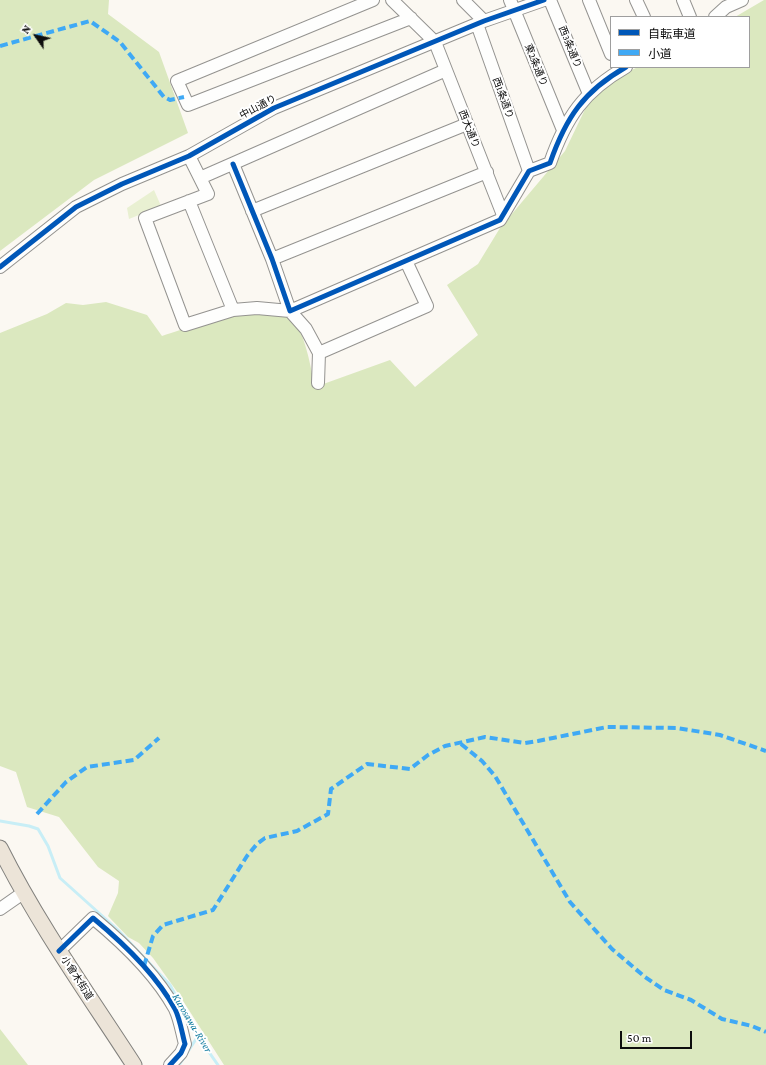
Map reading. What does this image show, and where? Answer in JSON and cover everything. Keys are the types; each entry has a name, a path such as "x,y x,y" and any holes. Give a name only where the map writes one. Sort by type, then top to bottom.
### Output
{"main road":[{"name":"小曾木街道","path":"0,848 23,893 59,951 134,1065"}],"street":[{"path":"373,0 177,81 188,105 411,18"},
{"path":"392,0 435,42"},
{"path":"463,0 480,23"},
{"name":"中山通り","path":"0,267 76,207 122,184 189,156 274,108 316,89 480,23 512,6 544,0"},
{"name":"西3条通り","path":"550,0 589,94"},
{"path":"589,0 610,52"},
{"path":"636,0 644,16"},
{"path":"683,0 690,16"},
{"path":"716,16 725,3 742,0"},
{"name":"東2条通り","path":"512,6 563,130"},
{"name":"西1条通り","path":"480,23 529,171"},
{"name":"西大通り","path":"435,42 503,215"},
{"path":"189,156 208,194 145,218 185,325 233,310 257,308 290,311 500,220 529,171 550,163 563,130 589,94 620,69"},
{"path":"200,178 446,70"},
{"path":"252,211 467,124"},
{"path":"233,164 272,259 290,311 306,329 319,353 318,383"},
{"path":"272,259 487,172"},
{"path":"189,201 233,310"},
{"path":"319,353 427,306 406,261"},
{"path":"0,909 23,893"},
{"path":"59,951 93,918 114,936 123,947 144,966 175,1010 185,1044 181,1053 170,1065"}],"green space":[{"path":"0,0 109,0 108,14 159,52 188,133 94,180 0,251"},
{"path":"766,0 766,1065 224,1065 178,993 153,958 139,943 128,937 108,916 118,893 119,881 98,867 59,817 27,807 16,772 0,766 0,333 47,314 66,303 83,305 106,302 147,315 162,336 227,317 263,312 278,314 290,318 295,323 300,331 307,350 315,387 390,360 415,387 478,335 447,285 478,264 500,228 565,151 589,101 623,74 636,68 750,68 750,16 737,16"},
{"path":"154,190 161,206 129,219 127,208"},
{"path":"0,1029 28,1065 0,1065"}],"waterway":[{"name":"Kurosawa-River","path":"0,821 38,829 48,846 60,878 119,931 170,985 195,1032 218,1065"},
{"path":"187,1053 198,1036"},
{"path":"179,1065 184,1058"}],"marked path":[{"path":"0,46 90,21 120,42 164,97 170,100 184,97"},
{"path":"144,966 153,936 163,925 213,910 247,856 257,844 265,838 297,831 328,814 331,789 367,764 410,769 428,755 445,746 485,737 525,743 607,727 677,728 720,735 766,751"},
{"path":"37,814 66,782 87,767 134,760 159,738"},
{"path":"461,744 482,761 495,776 570,902 612,949 645,977 664,990 691,1000 722,1019 752,1026 766,1032"}],"cycle path":[{"path":"0,267 76,207 122,184 189,156 274,108 484,21 544,0"},
{"path":"233,164 272,259 290,311 500,220 529,171 550,163 563,132 578,107 599,86 611,76 624,68"},
{"path":"59,951 93,918 138,960 159,984 175,1009 180,1022 185,1044 181,1053 170,1065"}]}
